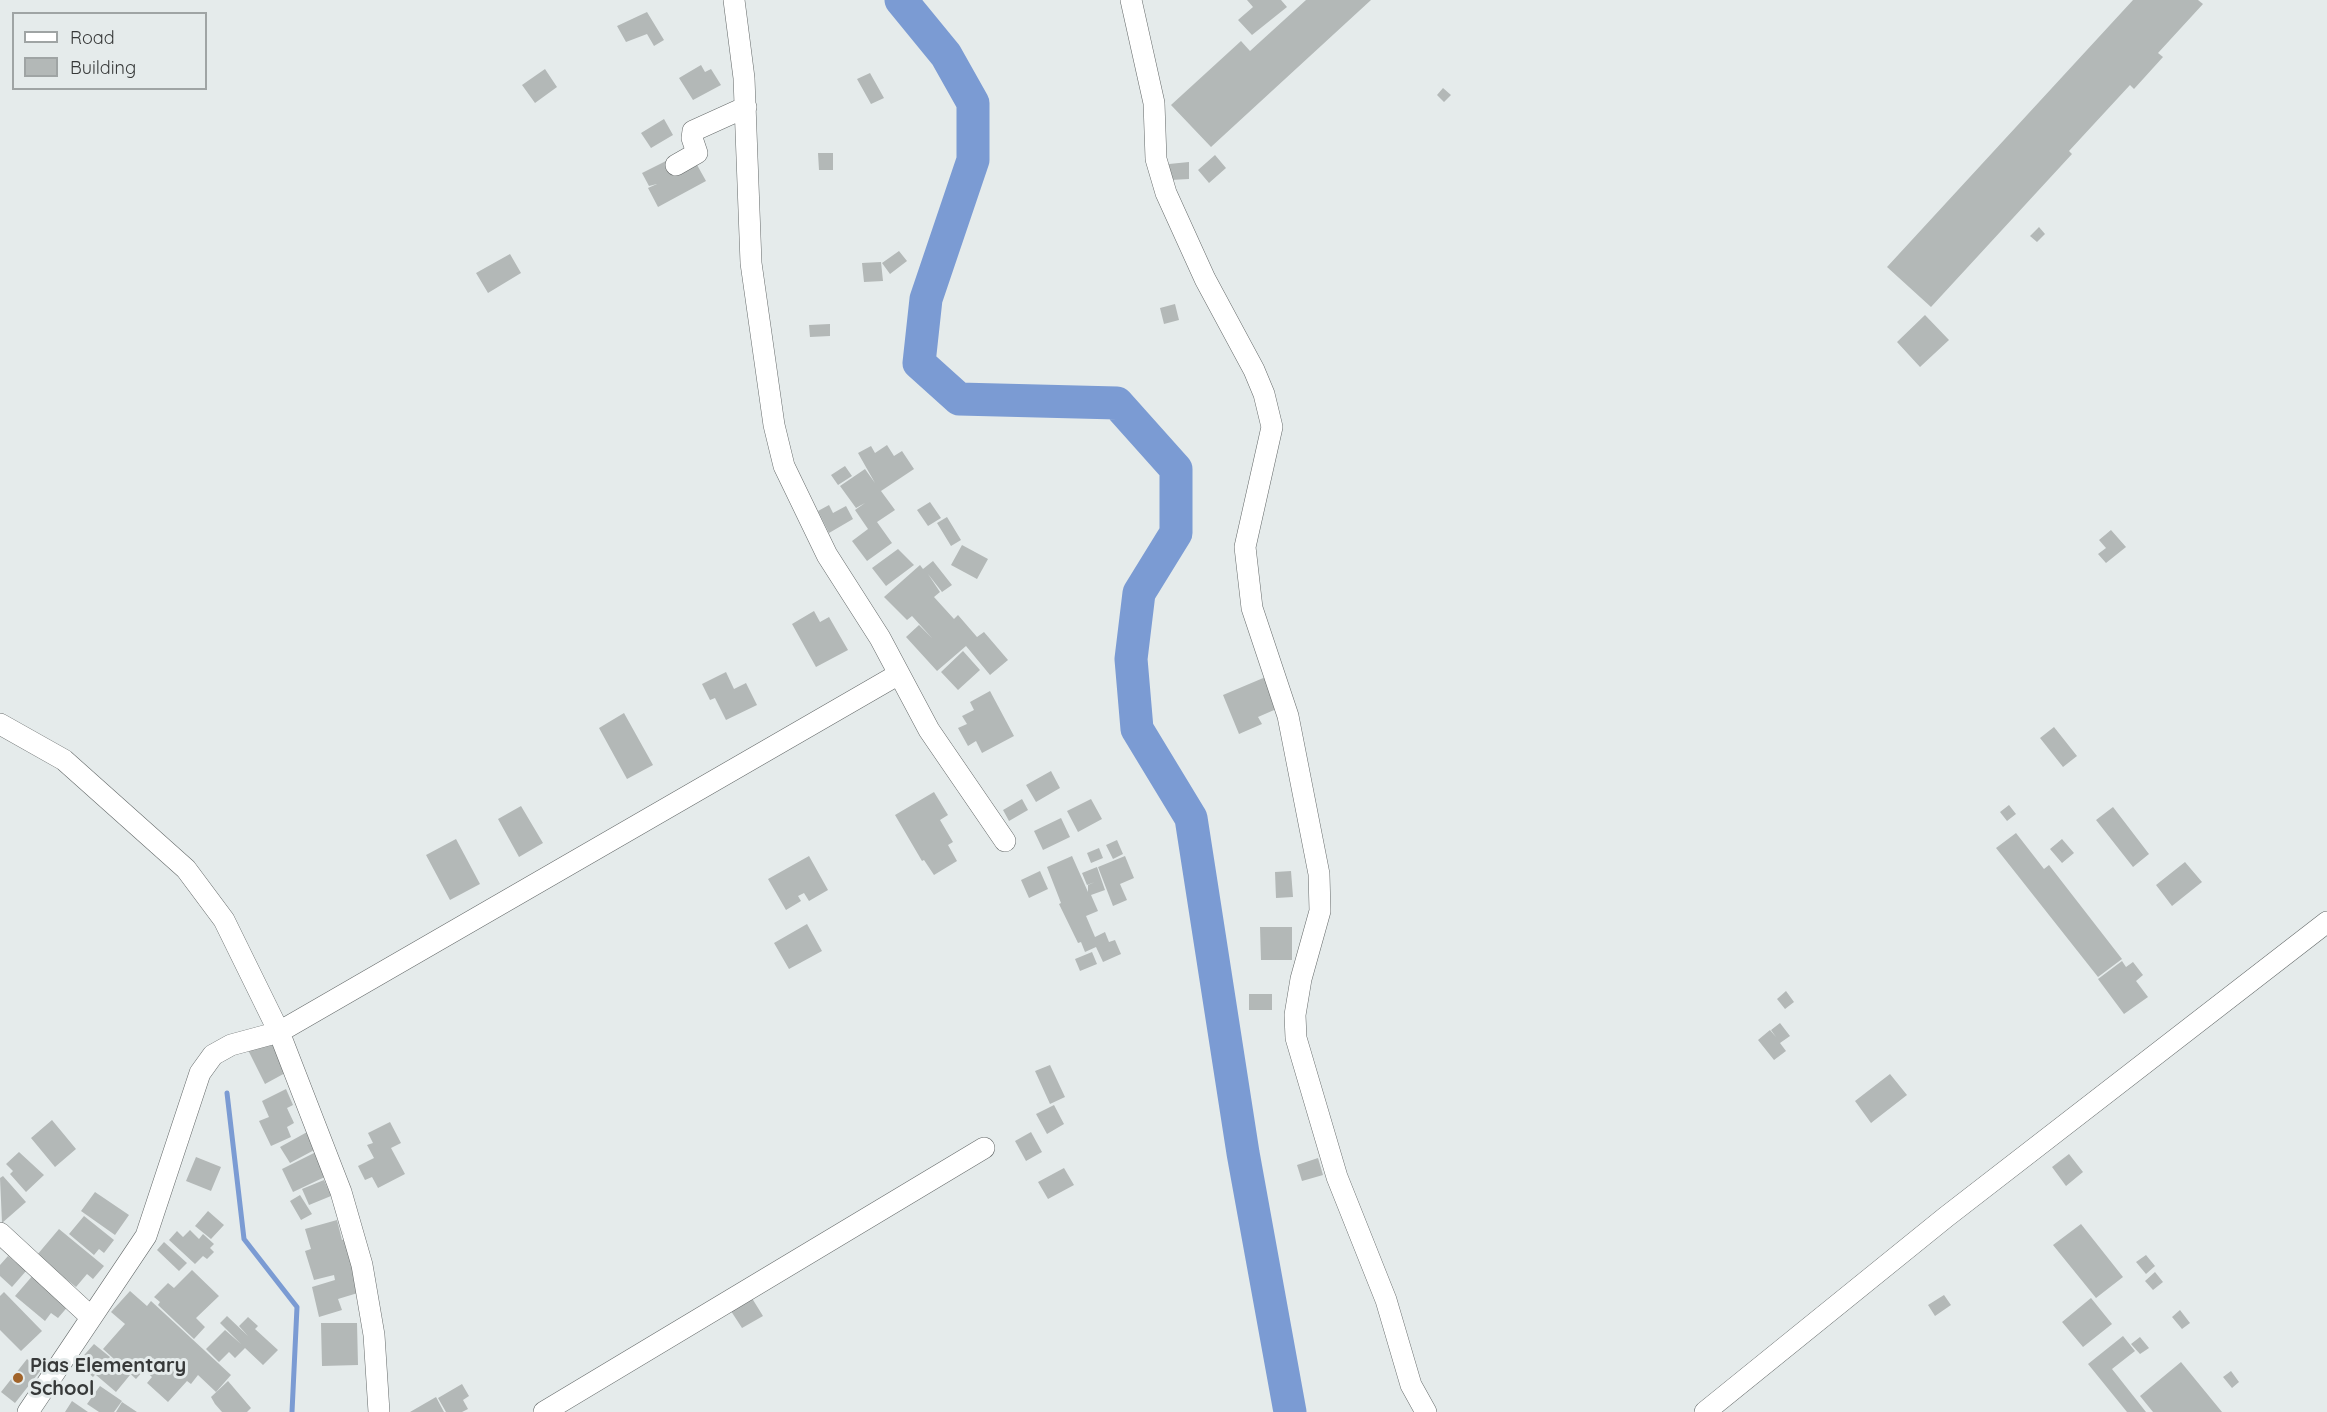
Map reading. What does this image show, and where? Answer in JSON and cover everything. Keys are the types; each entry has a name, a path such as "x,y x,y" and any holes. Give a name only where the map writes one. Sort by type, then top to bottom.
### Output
{"street":[{"path":"734,0 746,107 751,263 774,425 784,466 827,555 930,730 1005,842"},
{"path":"1131,0 1154,103 1156,159 1166,193 1205,279 1254,370 1264,394 1272,427 1245,547 1252,608 1288,716 1319,874 1320,911 1301,979 1295,1016 1296,1038 1337,1177 1386,1300 1411,1385 1426,1412"},
{"path":"676,165 697,153 692,138 693,131 746,107"},
{"path":"28,1412 146,1236 200,1073 213,1055 231,1045 279,1032 899,674"},
{"path":"0,724 64,760 186,869 224,920 279,1032 341,1192 362,1265 374,1335 379,1412"},
{"path":"1706,1412 1946,1217 2327,922"},
{"path":"544,1412 984,1148"},
{"path":"0,1233 91,1317"}],"building":[{"path":"1247,0 1281,0 1287,7 1252,35 1238,20 1253,7"},
{"path":"1306,0 1371,0 1211,147 1171,105 1241,41 1250,51"},
{"path":"2133,0 2198,0 2203,4 2158,53 2163,57 2134,89 2130,85 2069,151 2072,154 1931,307 1887,267"},
{"path":"647,12 664,40 654,46 647,34 626,42 617,26"},
{"path":"701,65 705,72 711,69 721,85 693,100 679,78"},
{"path":"545,69 557,87 535,103 522,85"},
{"path":"870,73 884,98 871,104 857,79"},
{"path":"1443,88 1451,95 1444,102 1437,95"},
{"path":"664,119 673,135 651,148 641,133"},
{"path":"818,153 833,153 833,170 819,170"},
{"path":"1215,155 1226,168 1209,183 1198,170"},
{"path":"670,159 696,163 706,181 658,207 648,188 657,184 649,186 642,173"},
{"path":"1189,162 1189,179 1170,180 1169,164"},
{"path":"2039,227 2045,234 2037,242 2030,236"},
{"path":"899,251 907,261 890,274 882,263"},
{"path":"510,254 521,273 488,293 476,273"},
{"path":"881,262 883,281 864,282 862,263"},
{"path":"1175,304 1179,320 1164,324 1160,308"},
{"path":"1925,315 1949,340 1920,367 1897,342"},
{"path":"830,324 830,336 810,337 809,325"},
{"path":"887,445 894,456 902,451 914,469 881,491 895,510 877,522 892,543 867,561 852,541 868,529 855,510 865,503 856,508 840,486 865,469 875,483 858,453 871,446 875,453"},
{"path":"845,466 852,476 838,485 831,475"},
{"path":"930,502 941,518 928,526 917,510"},
{"path":"829,505 833,513 846,506 853,519 829,533 818,511"},
{"path":"947,517 961,540 951,546 937,523"},
{"path":"2111,530 2126,547 2106,563 2098,554 2106,548 2099,540"},
{"path":"962,545 988,559 977,579 951,565"},
{"path":"898,549 914,565 886,586 872,568"},
{"path":"933,561 952,585 942,592 928,574 940,592 934,597 954,619 958,615 977,637 984,632 1008,660 990,675 966,646 937,671 906,637 919,625 932,638 912,616 907,620 884,597 920,565 923,569"},
{"path":"814,611 820,622 829,617 848,650 816,667 792,624"},
{"path":"963,651 980,670 958,690 941,672"},
{"path":"726,672 734,689 746,683 757,705 726,720 715,698 710,700 702,684"},
{"path":"1268,676 1281,707 1258,717 1262,724 1239,734 1223,695"},
{"path":"990,691 1014,736 982,753 976,741 968,746 958,728 967,724 962,716 974,710 970,702"},
{"path":"624,713 653,765 627,779 599,728"},
{"path":"2054,727 2077,756 2063,767 2040,738"},
{"path":"1051,771 1060,788 1036,802 1026,785"},
{"path":"934,792 948,815 940,820 953,842 948,845 957,861 934,875 924,860 922,861 895,815"},
{"path":"1022,799 1028,810 1009,821 1003,810"},
{"path":"1091,799 1102,819 1078,832 1067,811"},
{"path":"2009,805 2016,814 2007,821 2000,812"},
{"path":"521,806 543,843 519,857 498,819"},
{"path":"2113,807 2149,854 2133,867 2096,820"},
{"path":"1061,818 1070,837 1043,850 1034,831"},
{"path":"2016,833 2044,869 2049,865 2122,959 2098,977 1996,848"},
{"path":"456,839 480,884 450,900 426,855"},
{"path":"2062,839 2074,853 2062,863 2050,849"},
{"path":"1117,840 1123,854 1113,859 1106,845"},
{"path":"1099,848 1103,858 1091,863 1087,853"},
{"path":"809,856 828,890 809,901 804,893 798,896 801,901 786,910 768,879"},
{"path":"1072,856 1088,892 1088,885 1095,882 1087,885 1082,873 1097,867 1105,890 1091,895 1098,911 1086,916 1095,937 1105,932 1109,942 1115,940 1121,954 1103,962 1096,947 1085,952 1081,942 1078,943 1059,904 1061,903 1047,867"},
{"path":"1125,856 1134,878 1120,884 1127,900 1113,906 1098,867"},
{"path":"2185,862 2202,882 2172,906 2156,885"},
{"path":"1040,871 1048,889 1029,898 1021,880"},
{"path":"1291,871 1293,897 1276,898 1275,872"},
{"path":"807,924 822,951 789,969 774,943"},
{"path":"1260,927 1292,927 1292,960 1261,960"},
{"path":"1092,952 1097,964 1080,971 1075,959"},
{"path":"2122,961 2126,967 2133,962 2143,975 2136,981 2148,997 2124,1014 2098,979"},
{"path":"1786,991 1794,1002 1785,1009 1777,999"},
{"path":"1249,994 1272,994 1272,1010 1249,1010"},
{"path":"1780,1023 1790,1036 1780,1043 1786,1051 1774,1060 1758,1040 1770,1030 1776,1037 1771,1030"},
{"path":"270,1038 287,1072 265,1084 248,1050"},
{"path":"1050,1065 1065,1097 1050,1104 1035,1071"},
{"path":"1890,1074 1907,1095 1871,1123 1855,1101"},
{"path":"286,1089 293,1105 287,1108 294,1123 287,1127 291,1137 271,1146 259,1121 269,1117 262,1101"},
{"path":"1054,1105 1064,1124 1047,1134 1036,1114"},
{"path":"52,1120 76,1149 55,1167 31,1138"},
{"path":"390,1122 401,1143 391,1148 405,1174 378,1188 372,1177 365,1180 358,1166 374,1158 367,1145 373,1143 368,1133"},
{"path":"309,1131 318,1148 290,1163 280,1147"},
{"path":"1031,1132 1042,1152 1026,1161 1015,1141"},
{"path":"318,1151 329,1175 293,1192 282,1169"},
{"path":"19,1152 44,1175 26,1192 10,1174 13,1171 6,1164"},
{"path":"2069,1154 2083,1172 2066,1186 2052,1167"},
{"path":"196,1157 221,1167 211,1191 186,1181"},
{"path":"1318,1158 1323,1175 1302,1181 1297,1165"},
{"path":"1064,1168 1074,1185 1048,1199 1038,1182"},
{"path":"3,1176 26,1202 2,1223 0,1178"},
{"path":"324,1180 331,1196 309,1205 302,1189"},
{"path":"95,1192 129,1215 115,1235 81,1211"},
{"path":"300,1195 312,1214 301,1220 290,1201"},
{"path":"208,1211 224,1225 211,1239 195,1226"},
{"path":"84,1216 114,1240 104,1253 99,1249 94,1255 69,1234"},
{"path":"337,1220 342,1240 346,1239 361,1292 338,1299 342,1310 319,1317 312,1287 335,1280 334,1275 314,1280 305,1251 311,1249 305,1229"},
{"path":"2081,1224 2123,1277 2096,1298 2053,1245"},
{"path":"59,1229 104,1266 93,1279 87,1274 76,1287 66,1279 64,1281 37,1255"},
{"path":"190,1230 199,1239 203,1234 214,1244 210,1248 214,1252 207,1259 203,1256 195,1264 169,1240 177,1231 183,1237"},
{"path":"164,1242 187,1263 179,1271 157,1250"},
{"path":"2146,1255 2155,1266 2146,1274 2136,1262"},
{"path":"8,1256 26,1271 12,1287 0,1276 0,1265"},
{"path":"192,1270 219,1296 196,1318 205,1327 194,1339 158,1305 160,1302 154,1297 168,1283 174,1288"},
{"path":"2155,1272 2163,1282 2153,1290 2145,1281"},
{"path":"34,1274 70,1304 58,1318 51,1313 45,1321 15,1296"},
{"path":"130,1291 147,1306 151,1301 231,1375 216,1392 198,1375 191,1384 187,1381 168,1402 147,1383 152,1377 144,1370 136,1379 103,1349 125,1324 111,1312"},
{"path":"4,1292 42,1331 21,1351 0,1330 0,1296"},
{"path":"750,1295 763,1316 742,1328 729,1308"},
{"path":"1944,1295 1951,1305 1935,1316 1928,1305"},
{"path":"2091,1298 2112,1324 2083,1347 2062,1322"},
{"path":"2180,1310 2190,1323 2182,1329 2172,1317"},
{"path":"227,1316 248,1336 239,1326 248,1317 258,1326 255,1329 278,1350 263,1365 245,1348 235,1358 229,1352 219,1362 206,1349 225,1330 241,1344 220,1323"},
{"path":"321,1323 357,1323 358,1365 322,1366"},
{"path":"2123,1336 2135,1351 2112,1369 2146,1412 2127,1412 2088,1364"},
{"path":"2140,1337 2149,1348 2140,1354 2131,1344"},
{"path":"94,1344 110,1357 93,1377 77,1363"},
{"path":"111,1358 130,1375 116,1392 96,1375"},
{"path":"27,1359 41,1370 15,1403 1,1392"},
{"path":"2181,1362 2222,1412 2153,1412 2140,1396"},
{"path":"2231,1371 2239,1382 2232,1388 2223,1377"},
{"path":"228,1381 251,1408 247,1412 222,1412 215,1404 211,1397"},
{"path":"462,1384 469,1396 463,1400 468,1409 462,1412 446,1412 438,1398"},
{"path":"100,1386 122,1401 114,1412 99,1412 87,1404"},
{"path":"436,1397 444,1412 410,1412"},
{"path":"72,1401 88,1412 65,1412"},
{"path":"122,1402 137,1412 116,1412"}],"waterway":[{"path":"901,0 946,55 973,103 973,160 926,299 919,363 959,399 1117,403 1176,469 1176,533 1139,593 1131,659 1137,729 1191,818 1243,1153 1290,1412"},
{"path":"227,1093 244,1239 297,1307 292,1412"}],"place":[{"name":"Pias Elementary School","path":"18,1378"}]}
